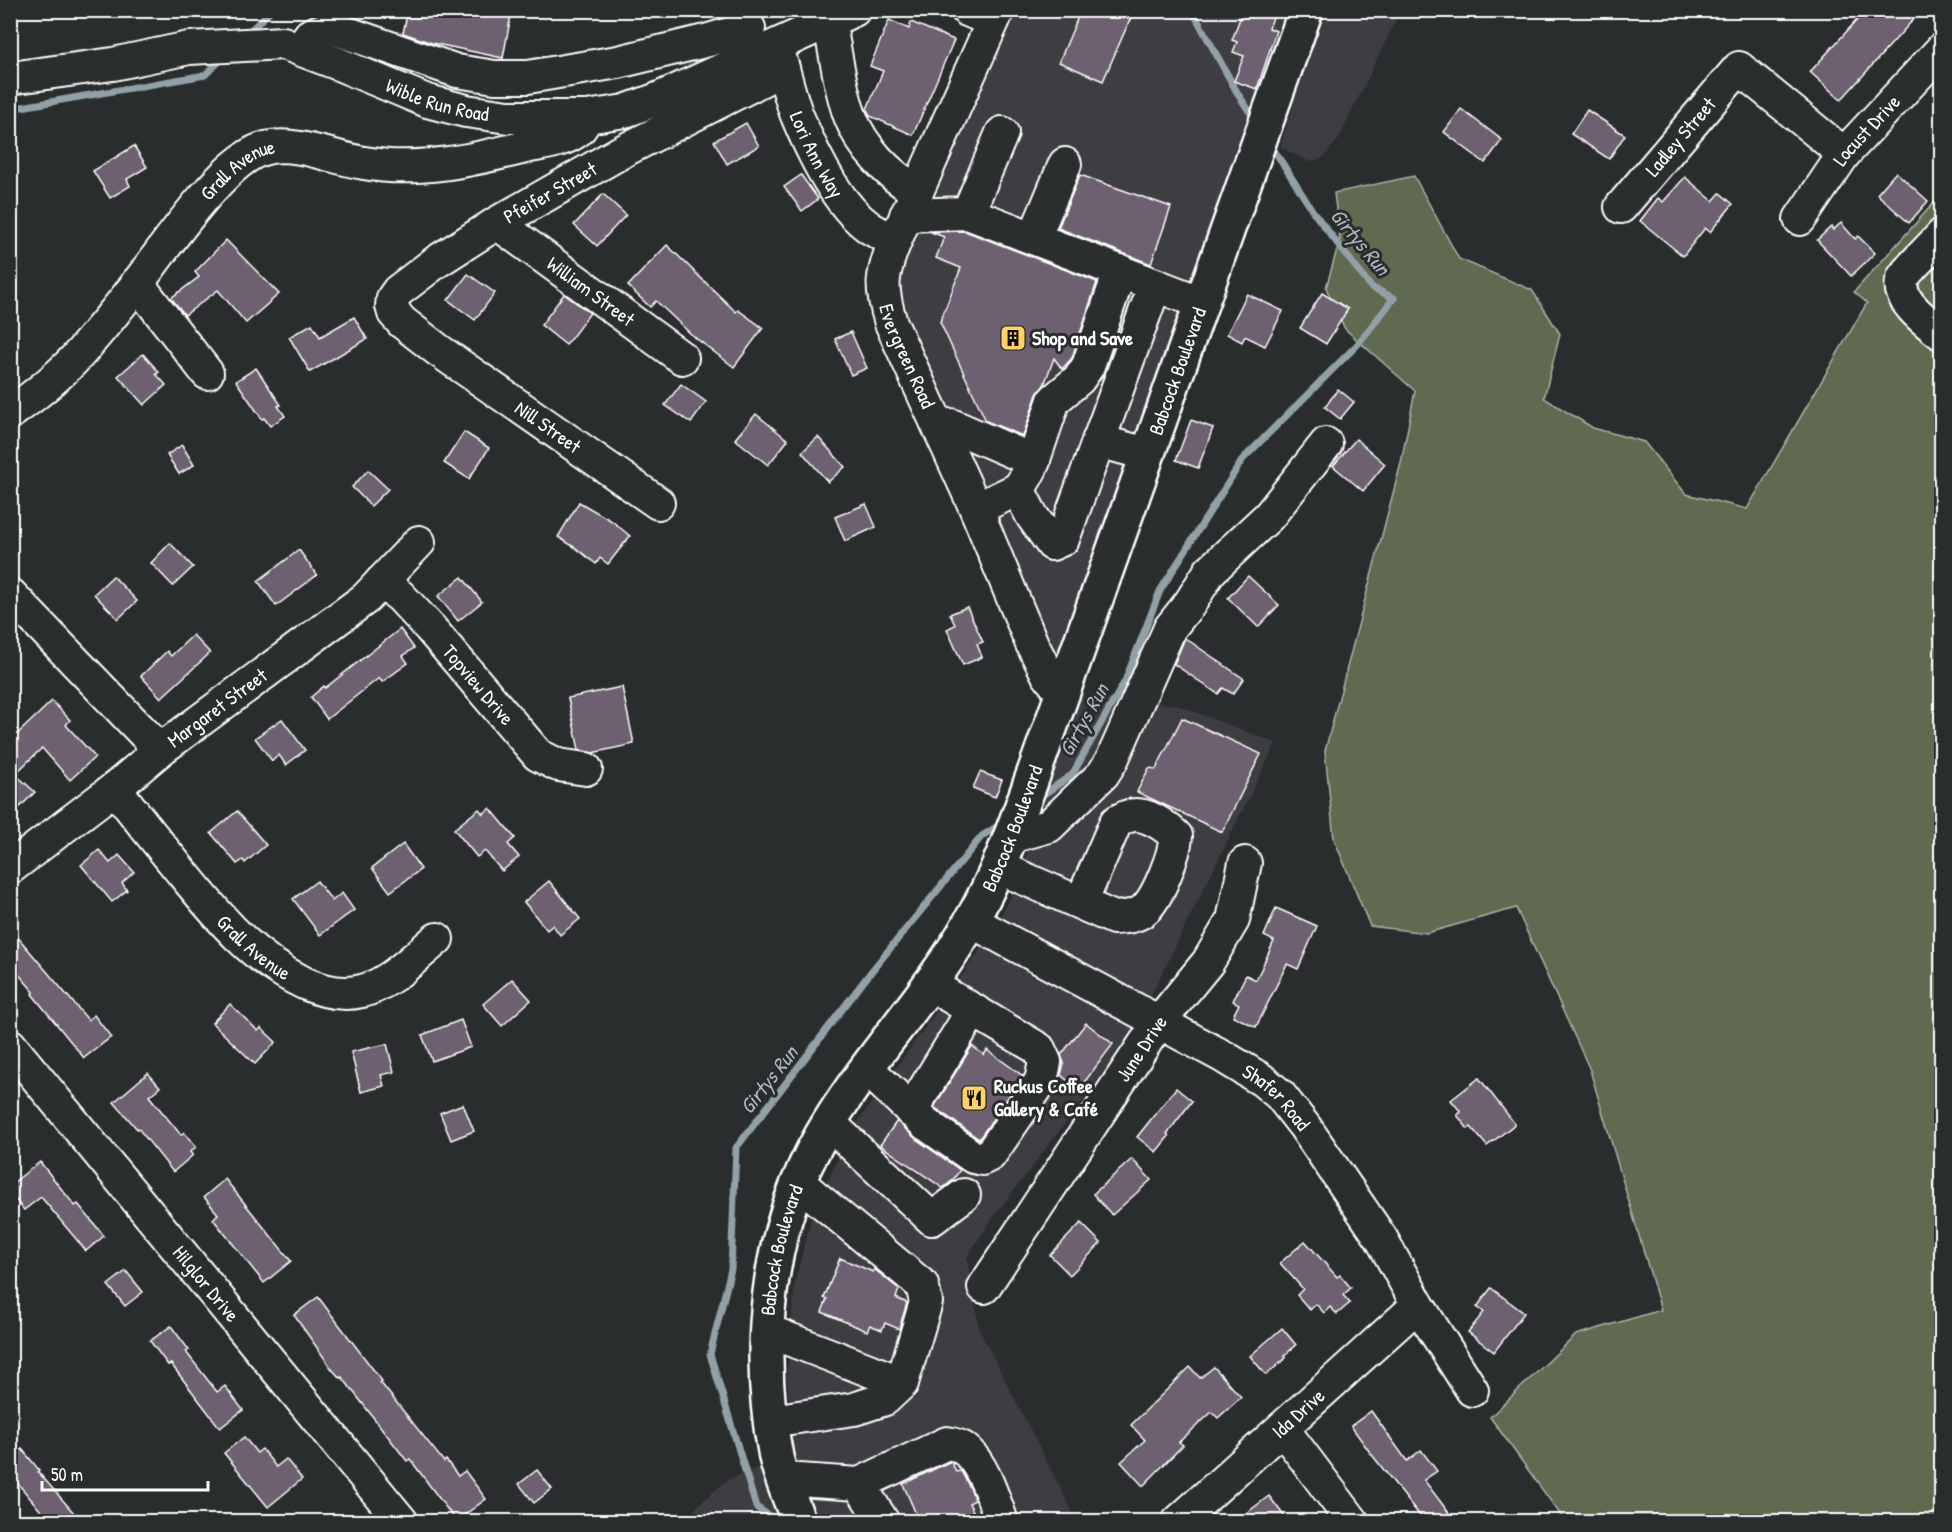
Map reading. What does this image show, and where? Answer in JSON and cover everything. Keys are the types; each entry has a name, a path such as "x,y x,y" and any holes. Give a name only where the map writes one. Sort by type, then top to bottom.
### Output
{"main road":[{"name":"Babcock Boulevard","path":"791,1500 777,1460 770,1421 766,1367 775,1269 786,1221 799,1183 820,1137 971,921 998,867 1038,762 1306,10"}],"street":[{"name":"Evergreen Road","path":"986,14 885,268 884,300 891,323 946,429 976,509 1032,644 1048,675 1062,693"},
{"path":"820,18 851,118 884,167 900,182 906,216 968,213 1202,303"},
{"name":"Wible Run Road","path":"10,78 103,66 189,48 291,46 427,101 466,111 508,117 587,117 625,111 658,99 761,40 820,18"},
{"path":"291,46 310,34 330,27 457,70 495,77 528,77 618,62 709,40 761,40"},
{"name":"Lori Ann Way","path":"761,40 813,149 835,188 853,213 870,228 906,216"},
{"name":"Pfeifer Street","path":"438,350 394,313 393,298 398,291 436,262 498,223 623,151 761,40"},
{"name":"Locust Drive","path":"1800,219 1844,154 1941,49"},
{"name":"Ladley Street","path":"1621,207 1739,68 1844,154"},
{"name":"Grall Avenue","path":"10,413 50,385 137,283 197,206 250,153 284,146 365,164 414,167 488,156 564,138 579,130 587,117"},
{"path":"968,213 1002,133"},
{"path":"1034,238 1065,164"},
{"name":"William Street","path":"498,223 682,358"},
{"path":"1941,235 1903,278 1902,291 1916,314 1941,334"},
{"path":"976,509 1018,489 1028,475 1026,448 1054,400 1079,379 1088,366 1120,271"},
{"path":"137,283 207,373"},
{"path":"1018,489 1032,516 1052,544 1063,539 1155,285"},
{"name":"Nill Street","path":"438,350 658,503"},
{"path":"946,429 1026,448"},
{"path":"1098,441 1147,454"},
{"path":"1013,829 1049,826 1103,774 1112,760 1170,628 1190,603 1210,571 1269,516 1326,444"},
{"name":"Margaret Street","path":"10,868 115,788 160,750 366,598 419,542"},
{"name":"Topview Drive","path":"381,582 400,596 430,628 538,755 558,765 586,769"},
{"path":"10,594 160,750"},
{"name":"Grall Avenue","path":"115,788 226,925 259,956 286,974 330,992 362,991 391,976 437,939"},
{"name":"June Drive","path":"984,1287 1159,1022 1208,962 1233,920 1245,863"},
{"path":"998,867 1081,903"},
{"name":"Shafer Road","path":"971,921 1159,1022 1262,1080 1280,1095 1305,1127 1381,1238 1418,1305 1472,1390"},
{"path":"867,1069 926,1124 973,1157 982,1159 990,1155 1041,1081 1045,1062 1039,1049 929,984"},
{"path":"911,1111 973,1010"},
{"name":"Hilglor Drive","path":"10,1045 402,1521"},
{"path":"829,1123 932,1219 964,1195"},
{"path":"770,1421 854,1409 885,1399 902,1383 926,1302 922,1285 799,1183"},
{"name":"Ida Drive","path":"1178,1521 1418,1305"},
{"path":"768,1331 902,1383"},
{"path":"1282,1428 1353,1521"},
{"path":"791,1500 859,1484 947,1443 961,1448 973,1458 987,1484 1002,1521"},
{"path":"859,1484 883,1521"}],"shaded area":[{"path":"998,11 1306,11 1062,693 884,300"},
{"path":"1324,11 1400,11 1338,140 1323,158 1310,162 1280,147"},
{"path":"1078,695 1177,705 1276,743 1129,1040 994,1216 967,1257 979,1329 1077,1521 687,1522 696,1507 726,1481 793,1453 787,1376 795,1281 812,1215 851,1131 985,943 1009,901 1032,839"}],"green space":[{"path":"1414,176 1459,259 1532,290 1560,334 1544,398 1593,428 1644,442 1686,494 1747,509 1867,303 1854,292 1941,195 1941,1521 1565,1521 1490,1417 1576,1335 1661,1310 1590,1070 1516,908 1427,933 1370,926 1334,839 1325,751 1401,463 1415,391 1345,329 1326,288 1340,239 1334,193"}],"building":[{"path":"408,10 512,10 503,58 432,43 403,33"},
{"path":"1081,10 1117,10 1131,17 1103,81 1059,62"},
{"path":"1243,10 1276,10 1269,28 1276,31 1257,89 1234,81 1244,56 1233,52 1237,42 1232,40"},
{"path":"1866,10 1922,10 1841,100 1810,72"},
{"path":"889,20 909,29 911,22 954,40 913,135 870,116 867,109 883,71 870,66"},
{"path":"1461,109 1502,140 1485,163 1444,132"},
{"path":"1587,110 1625,135 1609,159 1571,134"},
{"path":"746,123 759,146 727,164 714,141"},
{"path":"134,146 147,167 127,179 130,186 110,198 93,171"},
{"path":"1896,172 1928,201 1909,223 1877,194"},
{"path":"801,175 818,199 802,211 784,187"},
{"path":"1080,175 1171,207 1151,264 1058,228"},
{"path":"1685,177 1713,201 1720,193 1733,204 1710,232 1705,228 1683,256 1640,221 1658,198 1663,202"},
{"path":"603,194 626,215 597,246 574,225"},
{"path":"1841,223 1855,239 1858,236 1875,253 1851,276 1817,240 1831,227 1833,230"},
{"name":"Shop and Save","path":"965,231 1097,282 1072,358 1062,369 1054,358 1044,385 1037,394 1023,436 986,421 940,322 961,268 936,258 944,237 931,232"},
{"path":"226,240 279,294 246,323 218,290 185,315 171,298 199,277 195,272"},
{"path":"667,245 736,312 738,310 763,328 734,367 693,336 656,301 650,307 628,286"},
{"path":"468,274 495,293 475,320 448,300"},
{"path":"1322,293 1348,309 1326,344 1300,328"},
{"path":"564,294 590,313 566,345 541,325"},
{"path":"1247,294 1283,311 1265,346 1245,336 1242,342 1227,334"},
{"path":"354,317 367,339 310,372 289,337 312,324 320,337"},
{"path":"851,332 867,368 851,375 835,339"},
{"path":"143,354 159,372 156,374 166,385 144,405 118,376"},
{"path":"256,368 281,405 278,406 285,416 270,426 264,418 262,419 236,381"},
{"path":"681,384 706,402 691,423 665,405"},
{"path":"1338,389 1354,402 1340,419 1325,407"},
{"path":"756,414 788,440 768,465 735,439"},
{"path":"1191,420 1213,428 1198,468 1176,460"},
{"path":"464,432 489,448 469,479 444,463"},
{"path":"818,437 845,467 828,482 802,452"},
{"path":"1356,439 1385,464 1363,491 1333,466"},
{"path":"182,445 194,465 179,474 167,455"},
{"path":"368,470 388,489 371,506 352,487"},
{"path":"579,502 612,521 630,536 608,564 600,558 596,564 558,537"},
{"path":"866,504 876,527 845,541 835,517"},
{"path":"170,543 193,567 173,586 151,563"},
{"path":"299,550 317,575 276,606 258,581"},
{"path":"113,576 137,601 118,619 94,594"},
{"path":"1248,576 1279,605 1258,627 1228,598"},
{"path":"462,577 482,602 458,621 438,596"},
{"path":"967,607 983,642 977,644 982,657 963,665 947,629 955,625 950,614"},
{"path":"400,629 414,648 403,656 408,663 382,682 379,678 327,719 311,697"},
{"path":"193,635 210,653 161,698 141,676 167,651 171,656"},
{"path":"1185,638 1244,679 1233,694 1223,688 1218,694 1174,664"},
{"path":"622,687 634,744 592,753 579,750 568,698"},
{"path":"52,701 70,720 66,725 95,757 70,780 42,748 15,774 35,792 20,807 10,798 10,741"},
{"path":"1182,718 1261,754 1222,832 1137,792 1149,768 1156,769"},
{"path":"282,719 305,750 286,765 279,755 272,761 255,738"},
{"path":"980,772 1002,780 995,797 973,788"},
{"path":"490,808 515,838 508,844 519,857 502,871 485,851 477,857 454,829 479,809 483,814"},
{"path":"237,811 266,845 245,863 243,860 237,864 211,833"},
{"path":"403,844 421,869 390,892 372,868"},
{"path":"99,850 110,863 119,855 134,872 122,883 127,890 112,902 81,865"},
{"path":"317,881 332,901 342,893 354,910 320,935 293,899"},
{"path":"549,881 580,919 560,935 553,925 547,930 524,902"},
{"path":"1276,908 1317,926 1298,969 1287,964 1256,1027 1233,1016 1239,1004 1233,1001 1246,975 1256,980 1274,941 1264,936"},
{"path":"10,928 88,1020 94,1015 111,1037 84,1058 10,964"},
{"path":"512,979 531,1000 502,1026 483,1004"},
{"path":"230,1004 258,1031 261,1028 276,1042 255,1064 212,1023"},
{"path":"461,1020 471,1047 432,1061 422,1035"},
{"path":"1086,1023 1113,1044 1086,1080 1079,1086 1076,1084 1074,1086 1061,1075 1064,1063 1061,1055"},
{"path":"387,1044 394,1072 381,1075 384,1086 361,1092 351,1052"},
{"name":"Ruckus Coffee Gallery & Café","path":"972,1046 984,1055 987,1050 1023,1076 979,1139 934,1107"},
{"path":"148,1073 160,1087 149,1096 181,1135 184,1132 196,1147 190,1152 193,1155 173,1172 114,1102"},
{"path":"1479,1078 1515,1124 1487,1146 1471,1127 1468,1129 1457,1115 1461,1112 1451,1100"},
{"path":"1176,1088 1192,1101 1156,1152 1137,1137"},
{"path":"463,1104 474,1131 451,1140 440,1113"},
{"path":"897,1121 916,1139 960,1170 952,1181 943,1188 880,1145"},
{"path":"1132,1159 1151,1180 1112,1215 1093,1194"},
{"path":"40,1162 75,1206 78,1204 104,1236 86,1251 41,1197 24,1210 10,1193 10,1185"},
{"path":"225,1179 291,1261 264,1283 213,1219 218,1214 204,1197"},
{"path":"1081,1223 1101,1243 1070,1275 1050,1255"},
{"path":"1305,1241 1337,1277 1340,1275 1351,1288 1343,1295 1350,1303 1337,1314 1330,1307 1324,1313 1316,1304 1310,1310 1297,1295 1303,1289 1280,1263"},
{"path":"840,1258 873,1272 874,1269 899,1289 896,1298 907,1303 899,1329 885,1323 882,1330 870,1325 867,1331 822,1312 827,1299 824,1298"},
{"path":"126,1271 143,1292 125,1306 108,1285"},
{"path":"1491,1288 1524,1313 1494,1352 1468,1332 1484,1312 1477,1307"},
{"path":"318,1297 382,1381 380,1382 444,1462 446,1460 458,1476 465,1471 486,1499 456,1521 410,1459 407,1461 342,1377 340,1378 332,1369 294,1315"},
{"path":"171,1326 189,1350 186,1352 217,1392 225,1386 243,1410 220,1428 171,1364 168,1365 150,1341"},
{"path":"1282,1328 1296,1345 1284,1356 1286,1358 1266,1375 1250,1356"},
{"path":"1190,1367 1200,1378 1214,1367 1241,1397 1218,1418 1212,1412 1179,1442 1183,1445 1143,1486 1121,1462 1145,1440 1131,1425"},
{"path":"1371,1411 1407,1461 1421,1450 1437,1471 1424,1480 1455,1521 1424,1521 1369,1451 1351,1426"},
{"path":"244,1437 257,1453 262,1449 276,1467 286,1459 302,1479 268,1507 224,1453"},
{"path":"22,1449 39,1470 38,1472 81,1521 38,1521 45,1516 10,1474 10,1458"},
{"path":"949,1462 952,1463 956,1472 961,1471 970,1488 975,1500 969,1503 978,1521 919,1521 903,1484"},
{"path":"537,1470 552,1489 534,1503 519,1484"},
{"path":"1269,1496 1288,1521 1236,1521"}],"waterway":[{"path":"248,33 271,10"},
{"name":"Girtys Run","path":"1192,10 1238,94 1255,120"},
{"path":"10,109 205,75 225,56"},
{"name":"Girtys Run","path":"1038,798 1072,775 1125,681 1160,591 1243,459 1357,345 1394,298 1371,287 1314,213 1269,142"},
{"name":"Girtys Run","path":"778,1522 756,1507 710,1354 731,1269 736,1148 874,968 982,836 1004,822"}],"place":[{"name":"Shop and Save","path":"1013,338"},
{"name":"Ruckus Coffee Gallery & Café","path":"974,1098"}]}
